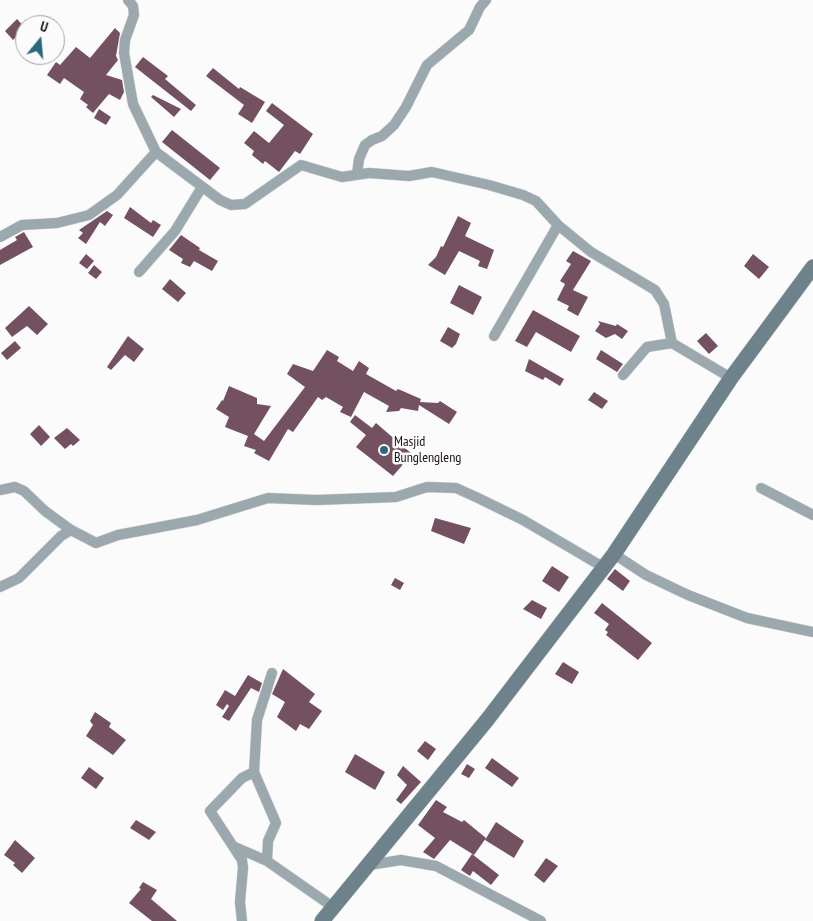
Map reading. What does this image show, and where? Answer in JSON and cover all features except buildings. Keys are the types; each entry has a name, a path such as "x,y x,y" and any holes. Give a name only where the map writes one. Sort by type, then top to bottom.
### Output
{"street":[{"path":"128,0 133,6 134,15 125,40 124,53 133,104 156,152 220,200 238,206 257,198 272,184 301,165 336,176 369,172 409,176 432,172 489,185 536,201 558,225 591,252 655,290 664,304 672,343"},
{"path":"358,174 358,159 365,145 382,136 394,125 406,107 427,65 469,30 481,2"},
{"path":"0,237 22,224 57,222 89,215 117,195 156,152"},
{"path":"139,272 175,231 202,187"},
{"path":"494,336 558,225"},
{"path":"322,921 513,687 614,554 731,378 813,267"},
{"path":"623,375 647,347 672,343 731,378"},
{"path":"0,490 15,487 24,492 45,511 71,530 96,543 118,535 197,520 268,498 317,500 396,497 427,487 441,486 456,488 516,517 603,567"},
{"path":"761,488 813,515"},
{"path":"0,587 19,578 61,536 71,530"},
{"path":"614,554 646,575 688,595 747,618 811,629"},
{"path":"267,861 268,841 276,823 254,772 257,720 272,673"},
{"path":"242,921 240,902 243,868 240,854 210,812 242,778 254,772"},
{"path":"234,846 267,861 333,907"},
{"path":"369,865 401,860 436,866 541,921"}],"place":[{"name":"Masjid Bunglengleng","path":"384,450"}]}
